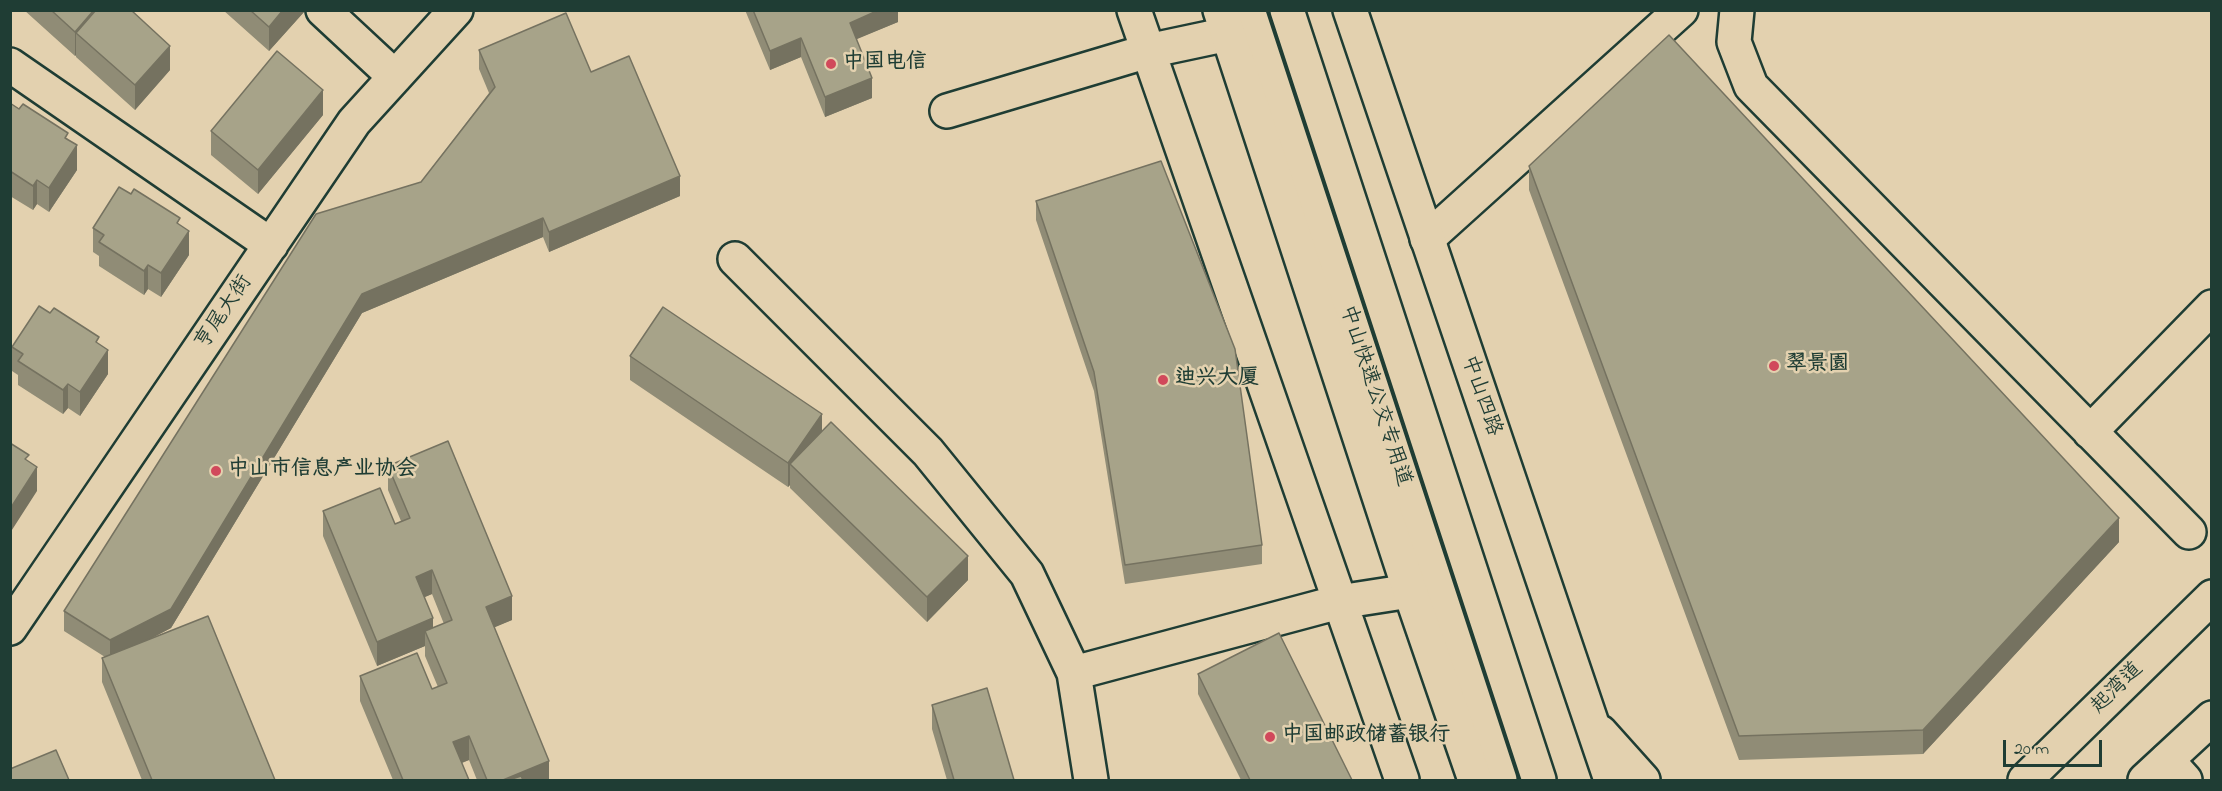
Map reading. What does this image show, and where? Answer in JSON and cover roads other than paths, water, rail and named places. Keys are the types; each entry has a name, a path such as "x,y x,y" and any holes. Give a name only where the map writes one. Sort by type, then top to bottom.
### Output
{"street":[{"path":"323,10 395,77"},
{"name":"亨尾大街","path":"10,628 354,122 456,10"},
{"path":"1134,10 1402,780"},
{"name":"中山快速公交专用道","path":"1287,10 1539,780"},
{"name":"中山四路","path":"1350,10 1611,780"},
{"path":"1427,239 1681,10"},
{"path":"1737,10 1734,42 1751,86 2189,532"},
{"path":"946,111 1148,51 1232,18 1410,591 1475,780"},
{"name":"中山快速公交专用道","path":"1232,18 1500,780"},
{"path":"10,65 271,245"},
{"path":"735,259 928,452 1027,574 1074,673 1091,780"},
{"path":"2090,432 2211,308"},
{"path":"1074,673 1340,602 1410,591"},
{"name":"起湾道","path":"2025,780 2211,597"},
{"path":"2166,774 2211,718"},
{"path":"1591,722 1643,780"}],"place":[{"name":"中国电信","path":"831,64"},
{"name":"翠景園","path":"1774,366"},
{"name":"迪兴大厦","path":"1163,380"},
{"name":"中山市信息产业协会","path":"216,471"},
{"name":"中国邮政储蓄银行","path":"1270,737"}]}
